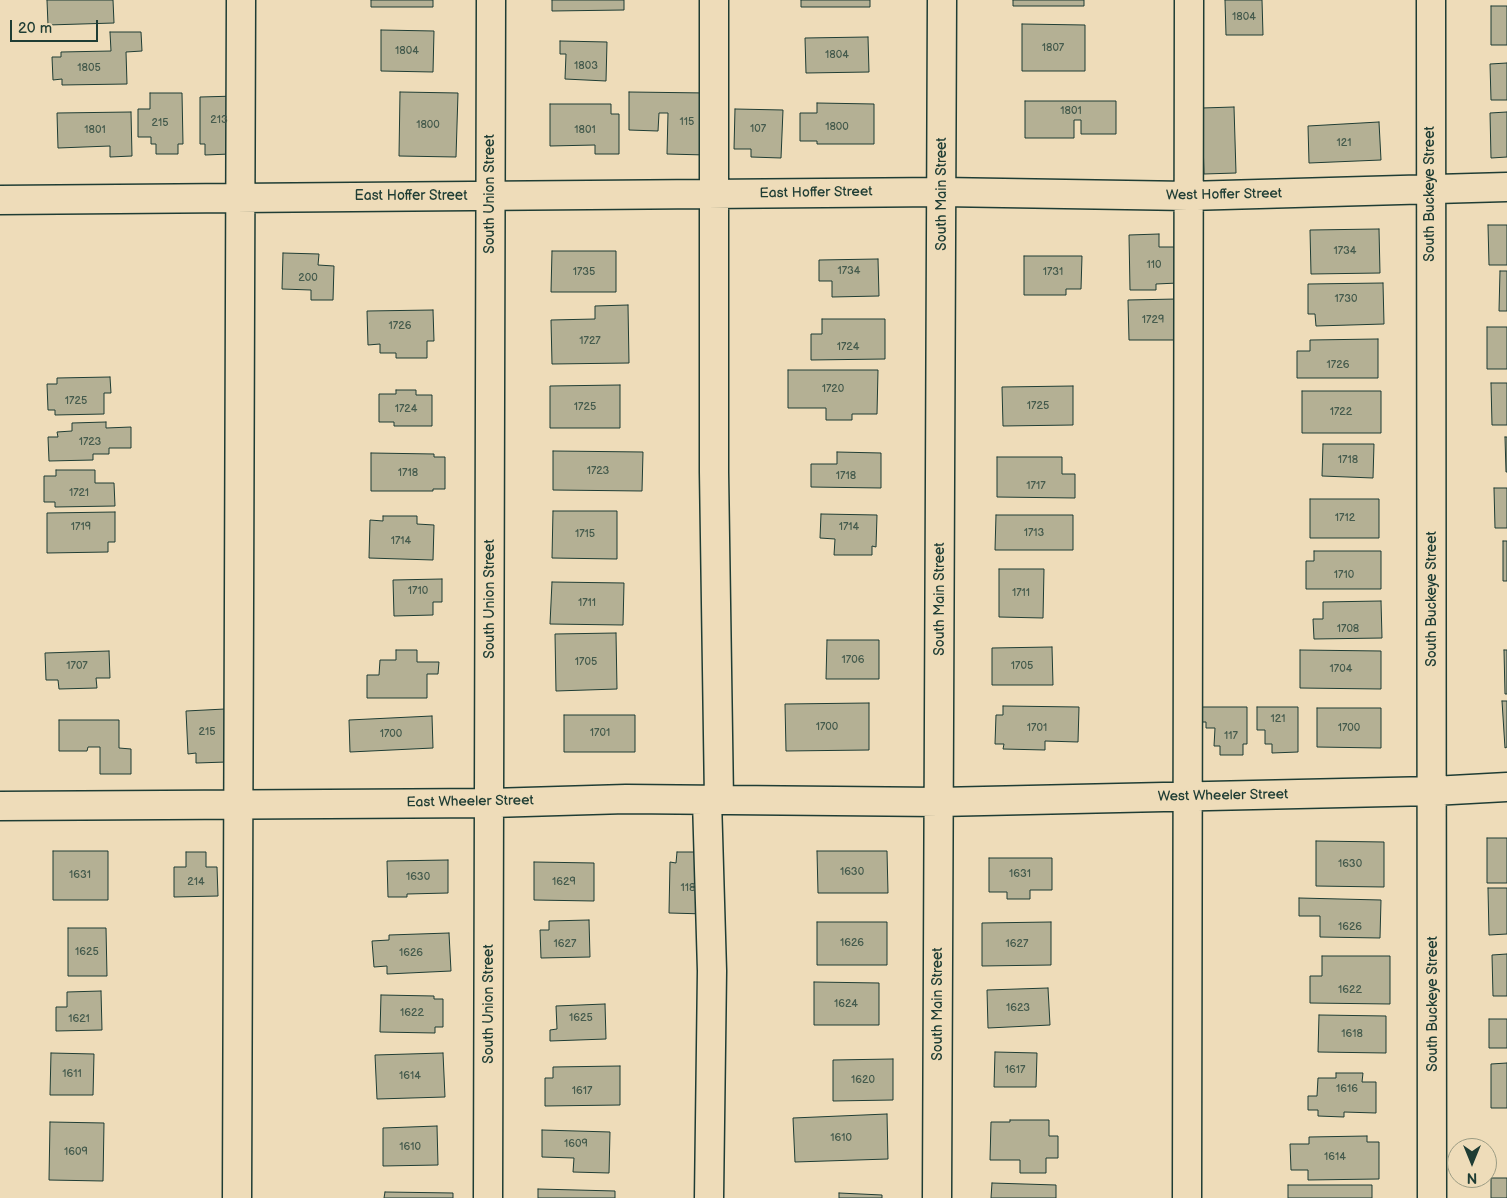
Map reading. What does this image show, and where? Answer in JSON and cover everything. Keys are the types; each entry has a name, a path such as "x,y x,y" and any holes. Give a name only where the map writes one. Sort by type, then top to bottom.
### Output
{"street":[{"path":"237,1198 241,0"},
{"name":"South Union Street","path":"488,1198 491,802 489,196 491,0"},
{"path":"709,1198 716,194 714,0"},
{"name":"South Main Street","path":"937,1198 942,0"},
{"path":"1187,1198 1189,0"},
{"name":"South Buckeye Street","path":"1431,0 1432,1198"},
{"name":"West Hoffer Street","path":"942,192 1188,196 1430,191 1507,187"},
{"name":"East Hoffer Street","path":"0,200 241,196 942,192"},
{"name":"West Wheeler Street","path":"939,802 1433,791 1507,787"},
{"name":"East Wheeler Street","path":"0,806 626,799 939,802"}],"building":[{"path":"47,0 113,0 114,23 48,25"},
{"path":"371,0 433,0 433,7 371,7"},
{"path":"552,0 624,0 624,10 552,11"},
{"path":"801,0 870,0 870,7 801,7"},
{"path":"1013,0 1084,0 1084,6 1013,6"},
{"path":"1225,0 1262,0 1263,35 1226,35"},
{"path":"1491,6 1507,6 1507,45 1491,45"},
{"path":"1022,24 1085,25 1085,71 1022,71"},
{"path":"381,30 434,31 433,72 381,71"},
{"path":"110,32 141,32 142,51 126,52 127,84 62,85 62,79 53,80 52,57 61,57 61,52 111,51"},
{"path":"868,37 869,72 806,73 805,38"},
{"path":"560,41 607,42 606,81 565,79 566,54 560,54"},
{"path":"1507,63 1507,100 1491,100 1490,64"},
{"path":"400,92 458,93 456,157 399,156"},
{"path":"629,92 707,93 706,155 667,154 668,113 659,113 658,131 629,130"},
{"path":"150,93 182,93 183,144 178,144 178,154 156,154 156,144 151,144 151,137 138,137 138,109 150,109"},
{"path":"237,96 230,154 205,155 205,144 200,144 200,97"},
{"path":"1025,101 1116,101 1116,134 1081,134 1081,120 1074,120 1074,138 1025,138"},
{"path":"817,103 874,104 874,144 817,144 817,141 800,141 800,113 817,113"},
{"path":"550,104 611,104 611,114 619,114 619,154 595,154 595,145 550,146"},
{"path":"1234,107 1236,173 1204,174 1202,108"},
{"path":"735,109 783,110 781,158 751,157 751,149 734,149"},
{"path":"131,112 132,156 110,157 110,146 58,148 57,113"},
{"path":"1507,112 1507,157 1491,158 1490,113"},
{"path":"1379,122 1381,160 1309,163 1308,126"},
{"path":"1488,225 1507,225 1507,265 1489,265"},
{"path":"1379,229 1380,273 1311,274 1310,230"},
{"path":"1159,234 1159,247 1177,247 1178,283 1156,284 1156,290 1130,290 1129,235"},
{"path":"552,251 616,251 616,292 551,292"},
{"path":"283,253 319,254 318,265 334,266 333,300 311,300 311,290 282,289"},
{"path":"1024,256 1082,256 1081,289 1066,289 1066,295 1024,295"},
{"path":"878,259 879,296 832,297 832,281 819,281 819,260"},
{"path":"1500,271 1507,271 1507,311 1499,311"},
{"path":"1383,283 1384,324 1316,326 1315,314 1308,314 1308,284"},
{"path":"1177,299 1178,340 1129,340 1128,300"},
{"path":"628,305 629,363 552,364 551,320 595,319 595,306"},
{"path":"433,310 434,341 427,341 427,358 396,358 396,353 380,353 380,344 368,345 367,311"},
{"path":"822,319 885,319 885,359 811,360 811,334 822,334"},
{"path":"1487,327 1507,327 1507,369 1487,369"},
{"path":"1378,339 1378,378 1297,378 1297,351 1310,351 1310,340"},
{"path":"788,370 878,370 877,414 852,414 852,420 826,420 826,408 788,408"},
{"path":"110,377 111,393 104,393 104,414 55,415 55,410 48,410 47,384 57,384 57,378"},
{"path":"1491,383 1507,383 1507,425 1492,425"},
{"path":"620,385 620,428 550,428 550,386"},
{"path":"1073,386 1073,425 1003,426 1002,387"},
{"path":"396,390 416,390 416,395 432,395 432,426 394,426 394,422 379,422 379,394 396,394"},
{"path":"1302,391 1381,391 1381,433 1302,433"},
{"path":"106,422 106,428 131,427 131,448 109,448 109,454 93,454 93,460 49,461 48,437 58,437 57,432 72,431 72,423"},
{"path":"1505,437 1507,437 1507,472 1506,472"},
{"path":"1323,444 1374,444 1373,478 1322,476"},
{"path":"553,451 643,452 642,491 553,490"},
{"path":"837,452 881,453 881,488 811,487 811,464 837,464"},
{"path":"371,453 434,454 434,457 445,457 445,489 433,489 433,491 371,491"},
{"path":"997,457 1062,457 1062,474 1075,474 1075,498 997,497"},
{"path":"56,470 95,470 95,483 114,483 115,506 55,507 55,502 44,502 44,476 56,476"},
{"path":"1494,488 1507,488 1507,528 1495,528"},
{"path":"1310,499 1379,499 1379,538 1310,538"},
{"path":"553,511 617,511 617,559 552,558"},
{"path":"115,512 115,542 108,542 108,552 47,553 47,513"},
{"path":"821,514 877,515 876,547 872,546 872,555 834,555 835,539 820,538"},
{"path":"996,515 1073,515 1073,550 995,550"},
{"path":"383,516 417,516 417,524 434,525 433,560 369,558 370,520 383,521"},
{"path":"1503,541 1507,541 1507,581 1503,581"},
{"path":"1314,551 1381,551 1381,589 1306,589 1306,561 1314,561"},
{"path":"999,569 1044,569 1043,618 999,617"},
{"path":"442,579 442,602 433,602 433,615 394,616 393,580"},
{"path":"552,582 624,583 623,625 550,624"},
{"path":"1381,601 1382,638 1314,639 1313,619 1323,619 1323,602"},
{"path":"616,633 617,689 556,691 555,634"},
{"path":"827,640 879,640 879,679 826,679"},
{"path":"1052,647 1053,685 992,685 992,648"},
{"path":"396,650 417,650 417,662 439,662 438,674 427,674 427,698 367,698 367,675 379,675 380,660 396,660"},
{"path":"1300,650 1381,651 1381,689 1300,688"},
{"path":"1504,650 1507,650 1507,694 1505,694"},
{"path":"109,651 110,678 96,678 97,688 59,689 58,680 46,680 45,653"},
{"path":"1502,701 1507,701 1507,747 1505,748"},
{"path":"869,703 869,750 786,751 785,704"},
{"path":"1003,706 1079,707 1078,742 1045,741 1045,750 1003,749 1004,744 995,744 996,715 1003,715"},
{"path":"1195,707 1247,707 1247,744 1243,744 1243,755 1220,755 1220,746 1214,746 1215,728 1206,728 1206,722 1195,722"},
{"path":"1257,707 1298,707 1298,752 1272,753 1272,744 1265,744 1265,730 1257,730"},
{"path":"1317,708 1381,708 1381,748 1317,747"},
{"path":"225,709 227,762 196,763 196,753 188,754 186,711"},
{"path":"564,715 635,715 635,752 564,752"},
{"path":"432,716 433,748 350,752 349,720"},
{"path":"59,720 119,720 119,748 131,749 131,774 100,774 100,747 88,747 87,751 59,751"},
{"path":"1487,838 1507,838 1507,883 1487,883"},
{"path":"1316,841 1384,842 1384,887 1316,886"},
{"path":"53,851 108,851 108,900 53,900"},
{"path":"817,851 887,851 888,893 818,893"},
{"path":"186,852 206,852 206,867 217,867 218,896 174,897 174,867 186,867"},
{"path":"677,852 702,852 706,914 669,913 670,862 676,863"},
{"path":"989,858 1052,858 1052,890 1030,890 1030,899 1007,899 1007,892 989,892"},
{"path":"448,860 448,893 407,894 407,897 388,897 387,861"},
{"path":"534,862 594,863 594,901 534,900"},
{"path":"1488,888 1507,888 1507,934 1489,935"},
{"path":"1299,898 1381,900 1380,938 1320,937 1320,916 1299,916"},
{"path":"589,920 590,957 541,958 540,930 549,930 549,921"},
{"path":"817,922 887,922 887,965 817,965"},
{"path":"1051,922 1051,965 982,966 982,923"},
{"path":"68,928 106,928 107,976 68,976"},
{"path":"449,933 451,971 387,974 387,966 374,967 372,941 389,940 389,935"},
{"path":"1507,954 1507,996 1493,996 1492,955"},
{"path":"1322,956 1390,956 1390,1004 1310,1003 1310,976 1322,976"},
{"path":"814,982 879,983 879,1025 814,1025"},
{"path":"1048,988 1050,1025 988,1028 987,990"},
{"path":"101,991 102,1030 56,1031 56,1007 67,1007 67,992"},
{"path":"381,995 434,996 434,999 443,999 443,1027 435,1027 435,1033 380,1032"},
{"path":"605,1004 606,1039 550,1041 550,1030 557,1029 556,1006"},
{"path":"1319,1015 1386,1016 1386,1053 1318,1052"},
{"path":"1489,1019 1507,1019 1507,1048 1489,1048"},
{"path":"995,1052 1037,1053 1036,1087 994,1087"},
{"path":"51,1053 94,1054 93,1095 50,1095"},
{"path":"443,1053 445,1097 377,1099 375,1055"},
{"path":"893,1059 893,1100 833,1101 833,1060"},
{"path":"1507,1063 1507,1108 1491,1108 1491,1064"},
{"path":"620,1066 620,1105 545,1106 545,1078 553,1078 553,1067"},
{"path":"1336,1073 1363,1073 1362,1082 1376,1082 1376,1113 1344,1112 1344,1117 1318,1116 1318,1110 1308,1110 1308,1096 1317,1096 1318,1078 1336,1078"},
{"path":"887,1114 888,1159 795,1162 793,1118"},
{"path":"1010,1120 1049,1120 1049,1136 1058,1136 1058,1158 1046,1158 1046,1173 1020,1173 1020,1160 990,1160 991,1122 1010,1122"},
{"path":"50,1122 104,1123 103,1181 49,1180"},
{"path":"437,1126 438,1165 383,1166 383,1128"},
{"path":"542,1130 610,1132 609,1173 573,1172 574,1158 542,1157"},
{"path":"1367,1136 1367,1142 1379,1142 1379,1179 1308,1180 1308,1170 1291,1170 1290,1144 1309,1144 1309,1137"},
{"path":"1497,1178 1507,1178 1507,1198 1491,1198 1491,1188 1497,1188"},
{"path":"992,1183 1056,1185 1056,1198 991,1198"},
{"path":"1288,1185 1372,1185 1372,1198 1288,1198"},
{"path":"538,1189 615,1191 615,1198 538,1198"},
{"path":"385,1192 453,1193 453,1198 384,1198"},
{"path":"839,1193 882,1195 882,1198 839,1198"}]}
